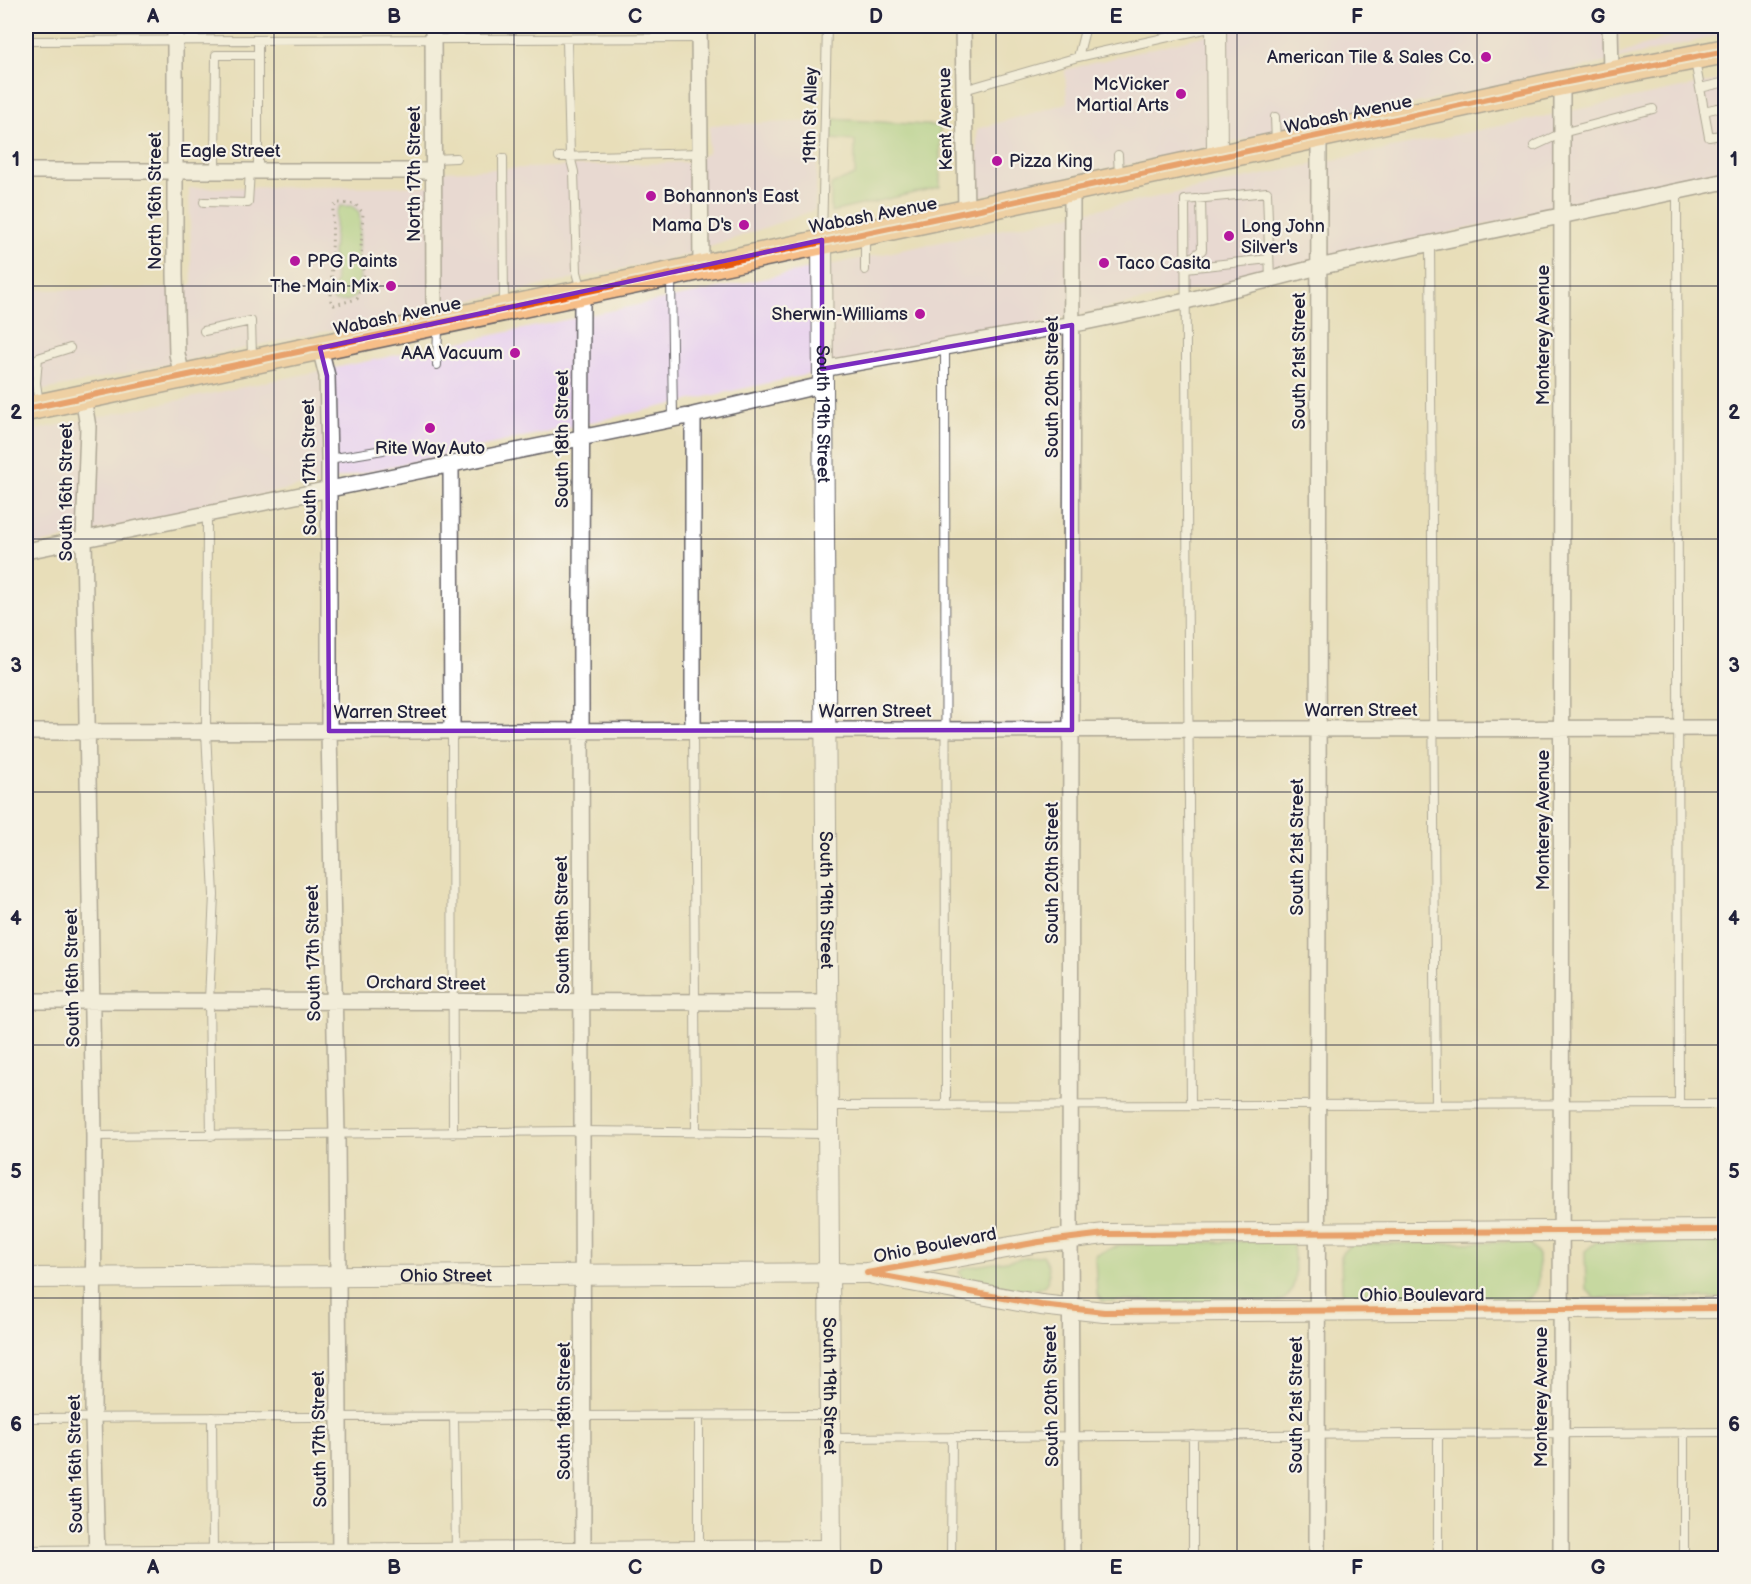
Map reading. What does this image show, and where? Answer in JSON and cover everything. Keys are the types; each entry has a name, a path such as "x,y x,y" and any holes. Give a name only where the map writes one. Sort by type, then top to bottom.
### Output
{"main road":[{"name":"Wabash Avenue","path":"33,407 701,268 822,240 966,212 1072,188 1119,166 1217,156 1611,72 1725,51"}],"street":[{"name":"North 16th Street","path":"175,26 174,170 177,354 182,376"},
{"name":"Kent Avenue","path":"963,26 966,212"},
{"path":"1216,26 1217,156"},
{"path":"1610,26 1611,72"},
{"path":"699,32 701,268"},
{"name":"North 17th Street","path":"433,33 434,301 439,322"},
{"name":"Monterey Avenue","path":"1561,1558 1562,83"},
{"name":"South 21st Street","path":"1317,1558 1315,1310 1319,136"},
{"name":"Eagle Street","path":"26,171 254,170 433,165"},
{"path":"26,551 207,516 693,415 822,377 869,354 945,347 1072,325 1186,301 1318,267 1725,181"},
{"name":"South 20th Street","path":"1072,188 1070,1105 1072,1558"},
{"name":"South 19th Street","path":"822,240 827,731 826,1134 831,1554"},
{"name":"South 18th Street","path":"582,292 580,732 584,1276 583,1556"},
{"name":"South 17th Street","path":"320,348 327,376 330,489 329,731 337,1136 336,1275 340,1555"},
{"name":"South 16th Street","path":"83,397 88,427 84,538 94,1136 93,1418 97,1557"},
{"path":"693,415 693,731"},
{"path":"451,464 452,732"},
{"name":"Warren Street","path":"26,732 1725,728"},
{"name":"Orchard Street","path":"26,1001 826,1002"},
{"name":"Ohio Boulevard","path":"867,1273 907,1264 1070,1237 1317,1230 1725,1230"},
{"name":"Ohio Boulevard","path":"867,1273 1070,1309 1104,1312 1725,1308"},
{"name":"Ohio Street","path":"26,1278 867,1273"},
{"path":"26,1556 583,1556 699,1551 831,1554"}],"lane":[{"name":"19th St Alley","path":"822,240 826,26"},
{"path":"1077,57 1086,26"},
{"path":"964,90 1077,57 1216,26"},
{"path":"26,41 258,42 433,33 567,41 699,32"},
{"path":"567,41 570,156 574,172 578,272 582,292"},
{"path":"204,202 248,203 254,170 258,42"},
{"path":"215,170 216,56 258,55"},
{"path":"1695,57 1709,137 1725,134"},
{"path":"1700,88 1725,82"},
{"path":"1704,111 1718,108"},
{"path":"1534,146 1562,133 1653,109"},
{"path":"1275,117 1276,144"},
{"path":"559,157 700,153"},
{"path":"433,165 456,158"},
{"path":"502,158 504,308"},
{"path":"1191,1105 1191,730 1185,200 1267,192 1270,279"},
{"path":"1677,192 1676,728 1679,1104"},
{"path":"1186,265 1202,250 1201,198"},
{"path":"865,232 865,270"},
{"path":"1430,244 1436,1105"},
{"path":"1186,265 1269,259"},
{"path":"671,274 674,419"},
{"path":"204,331 251,321 252,362"},
{"path":"437,365 439,322"},
{"path":"945,347 946,1106"},
{"path":"33,407 39,358 70,348"},
{"path":"329,459 383,450"},
{"path":"207,516 207,731 214,895 209,1000 212,1136"},
{"path":"693,731 696,1132"},
{"path":"452,732 453,1134"},
{"path":"826,1106 1725,1104"},
{"path":"94,1136 337,1136 583,1131 826,1134"},
{"path":"26,1418 829,1415"},
{"path":"699,1416 699,1551"},
{"path":"454,1417 456,1555"},
{"path":"212,1418 213,1556"},
{"path":"1684,1432 1684,1558"},
{"path":"829,1438 1725,1432"},
{"path":"1438,1434 1438,1558"},
{"path":"1193,1436 1193,1558"},
{"path":"951,1558 952,1437"}],"path":[{"path":"339,203 355,204 363,213 364,225 361,248 364,279 360,296 349,303 334,305 331,301 330,288 333,207 339,203"}],"highlighted area":[{"path":"822,240 822,369 1072,325 1072,730 329,731 327,376 320,348"}],"shaded area":[{"path":"1224,26 1619,26 1618,55 1700,26 1725,26 1725,34 1564,72 977,197 977,129 1067,103 1065,70 1223,31"},
{"path":"1725,79 1725,172 26,547 26,432"},
{"path":"819,121 815,210 684,256 26,394 26,290 164,289 192,285 189,188 441,186 442,171 688,162 708,153 710,125"}],"green space":[{"path":"835,119 940,126 940,187 831,212 831,185 855,175 855,141 831,139 831,122"},
{"path":"340,206 352,206 359,212 360,277 357,293 353,299 333,301 332,288 336,283 333,255 336,214"},
{"path":"1288,1240 1293,1244 1295,1278 1290,1293 1277,1303 1102,1301 1097,1294 1095,1258 1097,1254 1120,1245"},
{"path":"1725,1241 1725,1298 1595,1298 1586,1289 1585,1251 1596,1242"},
{"path":"1528,1242 1538,1254 1539,1280 1532,1296 1526,1300 1350,1301 1342,1291 1341,1254 1351,1244"},
{"path":"1043,1255 1049,1272 1046,1283 1037,1289 1008,1289 963,1280 959,1272 963,1268"}],"cycle path":[{"path":"26,409 966,212 1562,83 1726,51"},
{"path":"867,1273 1039,1242 1105,1234 1726,1230"},
{"path":"873,1274 1041,1305 1104,1312 1726,1308"}],"place":[{"name":"American Tile & Sales Co.","path":"1486,57"},
{"name":"McVicker Martial Arts","path":"1181,94"},
{"name":"Pizza King","path":"997,161"},
{"name":"Bohannon's East","path":"651,196"},
{"name":"Mama D's","path":"744,225"},
{"name":"Long John Silver's","path":"1229,236"},
{"name":"PPG Paints","path":"295,261"},
{"name":"Taco Casita","path":"1104,263"},
{"name":"The Main Mix","path":"391,286"},
{"name":"Sherwin-Williams","path":"920,314"},
{"name":"AAA Vacuum","path":"515,353"},
{"name":"Rite Way Auto","path":"430,428"}]}
